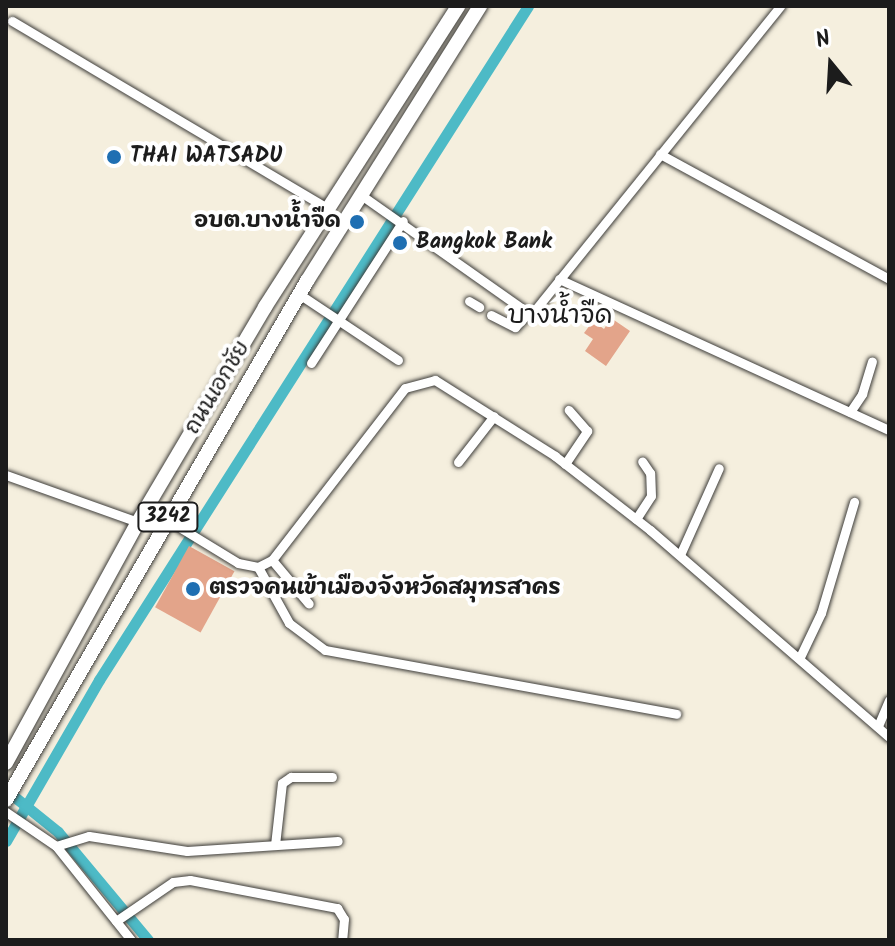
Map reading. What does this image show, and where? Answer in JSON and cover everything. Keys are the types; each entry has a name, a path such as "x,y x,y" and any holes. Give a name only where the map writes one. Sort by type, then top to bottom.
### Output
{"main road":[{"name":"ถนนเอกชัย","path":"6,763 138,522 252,329 458,6"},
{"name":"ถนนเอกชัย","path":"7,806 23,769 171,521 271,341 480,6"},
{"path":"252,329 271,341"}],"street":[{"path":"361,195 531,315 780,6"},
{"path":"12,21 328,209"},
{"path":"660,154 889,279"},
{"path":"311,363 336,318 400,220"},
{"path":"559,279 889,430"},
{"path":"299,294 398,360"},
{"path":"469,301 479,307"},
{"path":"491,315 515,327 528,313"},
{"path":"850,412 872,361"},
{"path":"171,521 238,563 258,567 272,560 413,383 435,380 565,464 636,519 800,657 889,737"},
{"path":"565,464 587,431 569,410"},
{"path":"458,462 494,416"},
{"path":"636,519 651,496 650,473 642,461"},
{"path":"680,555 719,468"},
{"path":"6,475 138,522"},
{"path":"800,657 821,613 854,502"},
{"path":"272,560 309,604"},
{"path":"258,567 289,623 325,650 676,714"},
{"path":"878,726 889,700"},
{"path":"275,845 282,783 291,777 332,777"},
{"path":"7,806 20,820 59,844 131,940"},
{"path":"59,844 78,837 187,851 338,841"},
{"path":"118,920 173,882 190,880 337,908 344,919 342,940"}],"building":[{"path":"611,318 630,331 606,366 585,351 593,339 584,333 593,321 604,329"},
{"name":"ตรวจคนเข้าเมืองจังหวัดสมุทรสาคร","path":"189,546 234,571 201,632 155,607"}],"waterway":[{"path":"6,841 99,680 528,6"},
{"path":"6,790 58,832 148,940"}],"place":[{"name":"THAI WATSADU","path":"114,157"},
{"name":"อบต.บางน้ำจืด","path":"357,222"},
{"name":"Bangkok Bank","path":"400,243"},
{"name":"ตรวจคนเข้าเมืองจังหวัดสมุทรสาคร","path":"193,589"}],"district":[{"name":"บางน้ำจืด","path":"560,317"}]}
